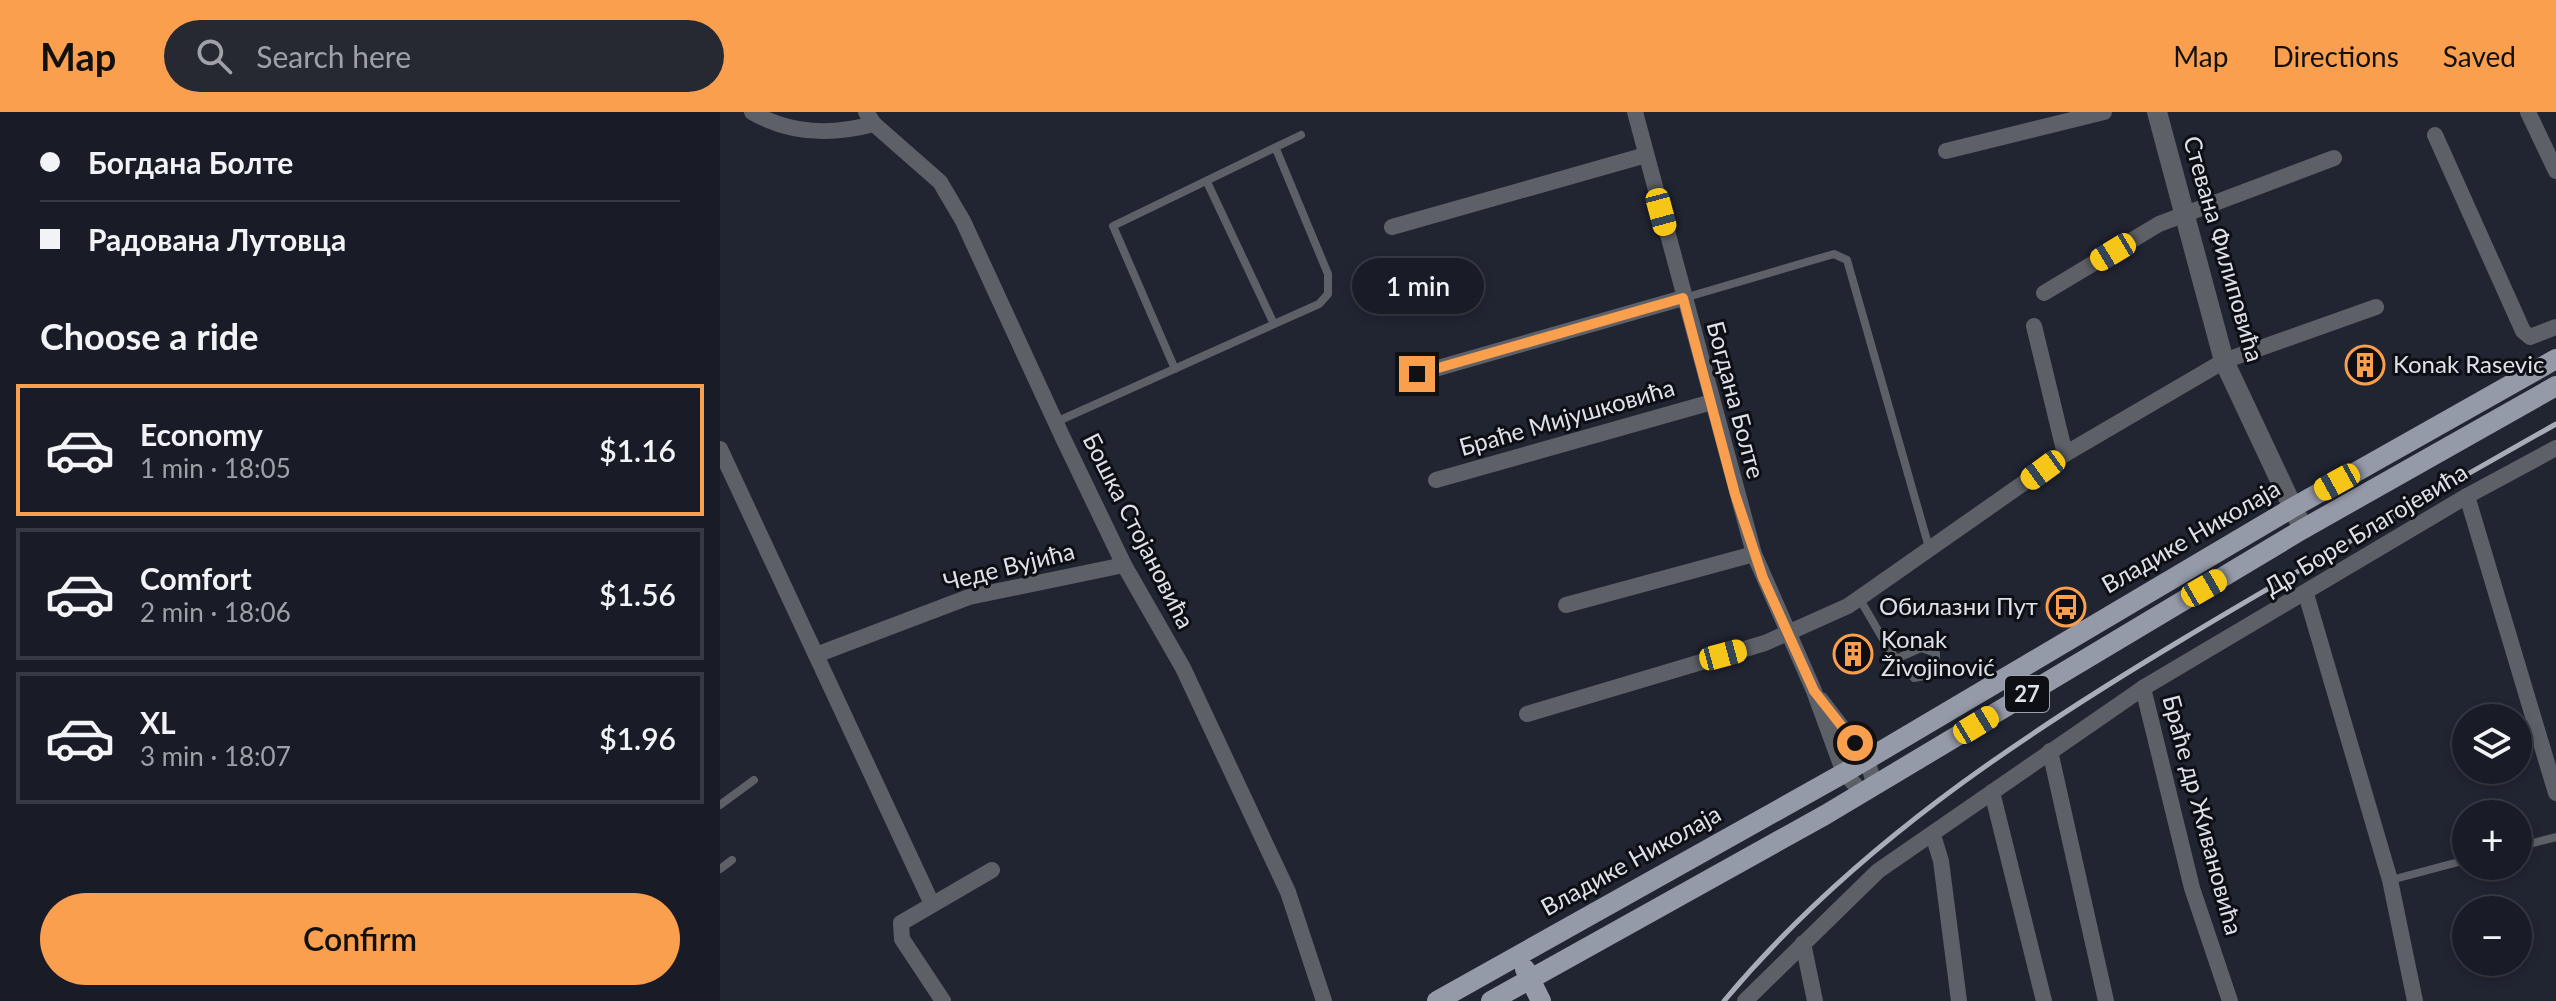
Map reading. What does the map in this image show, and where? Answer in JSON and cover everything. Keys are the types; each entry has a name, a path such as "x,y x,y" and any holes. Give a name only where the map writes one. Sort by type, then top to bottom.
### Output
{"main road":[{"name":"Владике Николаја","path":"1437,1001 1867,760 2292,508 2556,359"},
{"name":"Владике Николаја","path":"1491,1001 1520,989 1685,896 2303,529 2556,386"},
{"path":"1509,958 1520,989 1541,1001"}],"street":[{"path":"752,112 796,130 842,130 870,118"},
{"name":"Богдана Болте","path":"1635,112 1754,554 1814,691 1844,773 1869,789"},
{"path":"1946,151 2104,112"},
{"name":"Стевана Филиповића","path":"2157,112 2187,212 2224,361 2303,529"},
{"path":"2528,112 2556,171"},
{"name":"Бошка Стојановића","path":"870,118 931,171 947,192 1124,565 1183,668 1288,892 1324,1001"},
{"path":"2435,135 2523,331 2530,337 2556,327"},
{"path":"1392,227 1646,155"},
{"path":"2044,293 2159,224 2334,158"},
{"path":"1417,374 1683,298"},
{"path":"1527,714 1789,634 1860,600 2065,454 2224,361 2376,307"},
{"path":"2034,326 2065,454"},
{"name":"Браће Мијушковића","path":"1436,480 1712,402"},
{"name":"Др Боре Благојевића","path":"1745,1001 1864,883 2050,751 2143,688 2467,496 2556,448"},
{"path":"720,449 932,904"},
{"path":"2467,496 2556,793"},
{"path":"1566,605 1754,554"},
{"name":"Чеде Вујића","path":"816,655 969,597 1124,565"},
{"path":"2306,594 2390,880 2415,1001"},
{"name":"Браће др Живановића","path":"2143,688 2192,888 2230,1001"},
{"name":"Богдана Болте","path":"1814,691 1867,760 1869,789"},
{"path":"2050,751 2106,1001"},
{"path":"1992,792 2044,1001"},
{"path":"1933,835 1941,861 1959,1001"},
{"path":"943,1001 899,930 901,923 992,870"},
{"path":"1803,943 1815,1001"}],"lane":[{"path":"1175,369 1113,226 1301,135"},
{"path":"1055,422 1319,304 1328,294 1328,274 1276,149"},
{"path":"1207,182 1274,324"},
{"path":"1683,298 1834,254 1847,260 1930,551"},
{"path":"1860,600 1898,658 1914,678 1936,674 1936,653 1921,648 1898,658"},
{"path":"720,805 754,780"},
{"path":"2532,843 2556,837"},
{"path":"720,869 732,860"},
{"path":"2390,880 2452,864"}],"railway":[{"path":"1724,1001 1773,946 1826,894 1938,800 1998,757 2183,639 2556,424"}],"place":[{"name":"Konak Rasevic","path":"2365,365"},
{"name":"Обилазни Пут","path":"2066,607"},
{"name":"Konak Živojinović","path":"1853,654"}],"route":[{"path":"1417,374 1683,298 1735,494 1763,578 1814,691 1855,743"}]}
